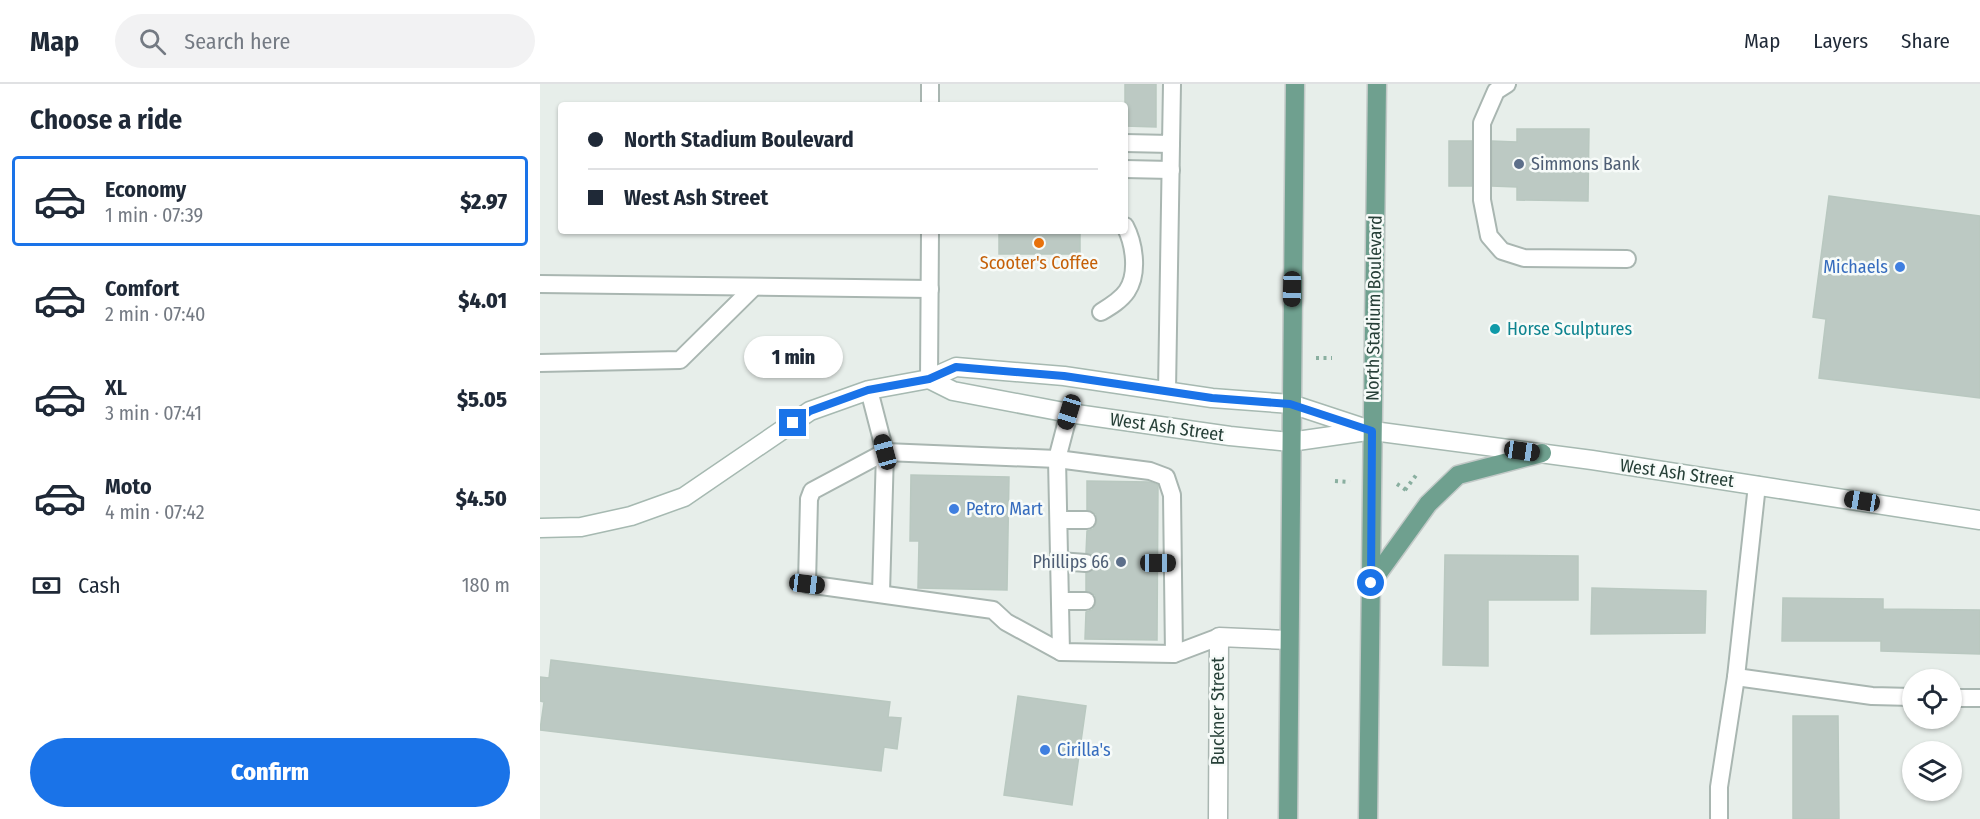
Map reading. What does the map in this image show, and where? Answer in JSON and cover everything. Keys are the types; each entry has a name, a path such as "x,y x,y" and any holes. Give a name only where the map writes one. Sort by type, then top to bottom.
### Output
{"main road":[{"path":"1288,819 1290,404 1295,84"},
{"name":"North Stadium Boulevard","path":"1368,819 1377,84"},
{"path":"1371,583 1428,504 1458,475 1542,453"}],"street":[{"name":"West Ash Street","path":"540,528 581,527 631,516 684,497 810,411 868,390 929,379 956,367 1064,376 1167,391 1290,404 1372,431 1542,453 1980,520"},
{"name":"West Ash Street","path":"929,379 954,391 1069,412 1230,436 1290,442 1372,431"},
{"name":"Buckner Street","path":"1218,819 1218,637 1288,640"}],"lane":[{"path":"930,84 930,102"},
{"path":"1167,391 1172,84"},
{"path":"1507,84 1496,91 1482,123 1482,200 1490,236 1502,251 1524,258 1627,258"},
{"path":"1128,143 1171,144"},
{"path":"1128,169 1171,170"},
{"path":"1101,312 1120,299 1132,282 1132,242 1128,232"},
{"path":"929,379 930,234"},
{"path":"540,284 930,289"},
{"path":"540,363 680,360 754,286"},
{"path":"868,390 885,452 882,593"},
{"path":"1061,652 1057,459 1069,412"},
{"path":"1174,654 1165,600 1166,521 1173,495 1166,477 1150,471 1057,459 885,452 812,491 807,584 993,610 1006,622 1061,652 1174,654 1218,637"},
{"path":"1719,819 1719,787 1736,677 1757,485"},
{"path":"1059,520 1087,520"},
{"path":"1059,561 1086,563"},
{"path":"1060,601 1086,601"},
{"path":"1736,677 1872,696 1902,697"},
{"path":"1962,698 1980,698"}],"path":[{"path":"1316,358 1332,358"},
{"path":"1405,490 1417,474"},
{"path":"1335,480 1354,482"}],"building":[{"path":"1125,84 1156,84 1156,127 1128,126 1128,102 1125,102"},
{"name":"Simmons Bank","path":"1517,129 1589,129 1588,201 1517,200 1517,187 1492,186 1492,141 1517,142"},
{"path":"1449,141 1472,141 1472,186 1449,186"},
{"name":"Michaels","path":"1829,196 1980,216 1980,398 1819,378 1826,319 1813,317"},
{"name":"Scooter's Coffee","path":"999,234 1080,234 1080,254 999,254"},
{"path":"911,475 1009,477 1007,590 918,588 919,541 910,541"},
{"path":"1087,481 1150,482 1158,485 1157,640 1085,639 1086,612 1092,610 1096,602 1095,595 1086,591 1086,573 1094,569 1096,563 1092,555 1086,553 1087,531 1093,529 1097,521 1096,514 1087,510"},
{"path":"1445,555 1578,556 1578,600 1488,600 1488,666 1443,665"},
{"path":"1592,588 1706,591 1705,633 1591,634"},
{"path":"1783,598 1883,599 1883,609 1980,610 1980,654 1881,651 1881,641 1782,641"},
{"path":"551,660 890,702 888,717 901,718 897,749 884,747 881,771 540,730 544,702 540,701 540,677 549,678"},
{"name":"Cirilla's","path":"1018,696 1086,706 1072,805 1004,795"},
{"path":"1793,716 1838,716 1839,819 1793,819"}],"place":[{"name":"Simmons Bank","path":"1519,164"},
{"name":"Scooter's Coffee","path":"1039,243"},
{"name":"Michaels","path":"1900,267"},
{"name":"Horse Sculptures","path":"1495,329"},
{"name":"Petro Mart","path":"954,509"},
{"name":"Phillips 66","path":"1121,562"},
{"name":"Cirilla's","path":"1045,750"}],"route":[{"path":"793,423 810,411 868,390 929,379 956,367 1064,376 1212,398 1290,404 1372,431 1371,583"}]}
